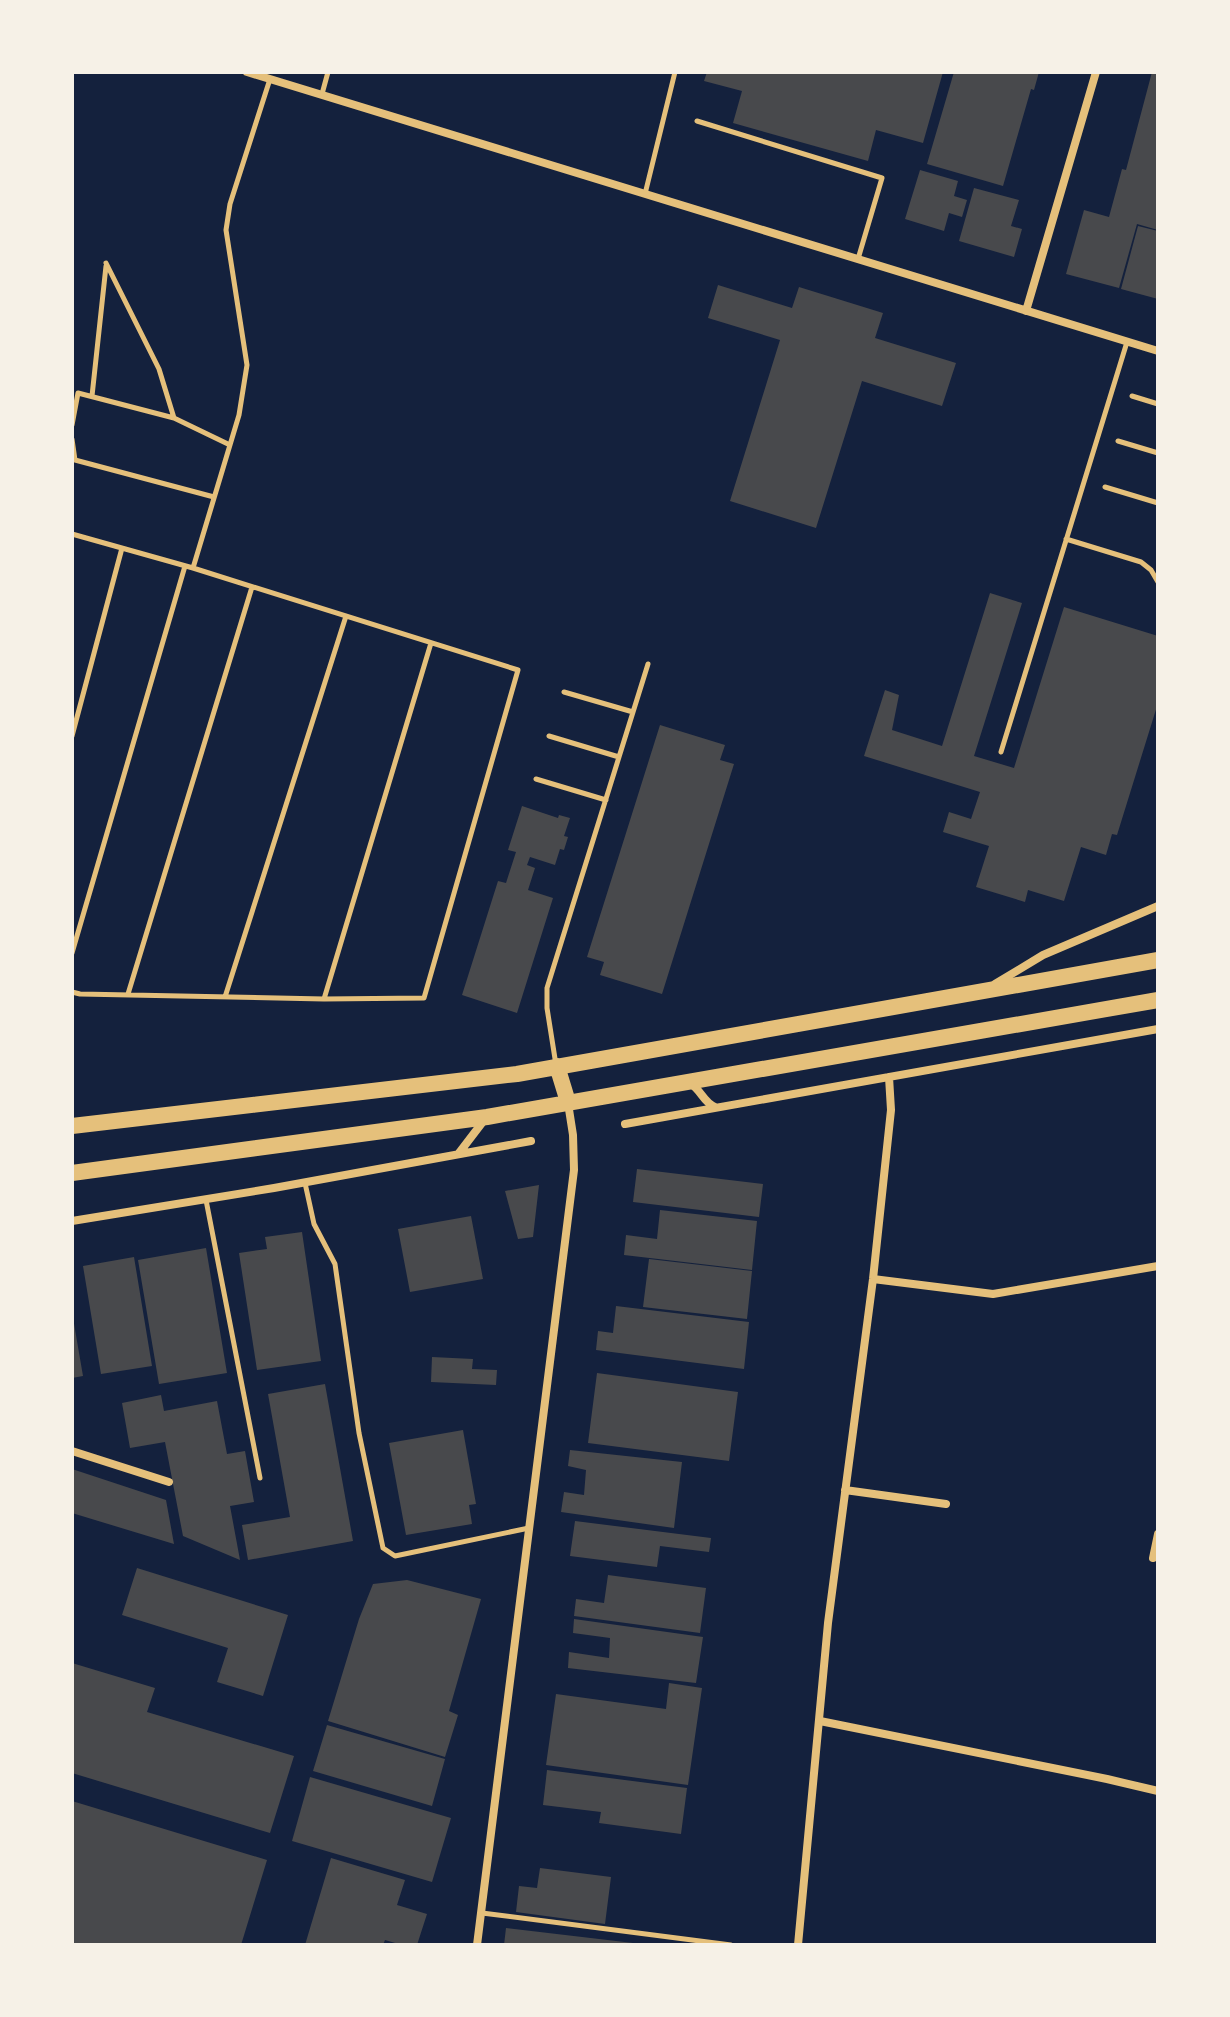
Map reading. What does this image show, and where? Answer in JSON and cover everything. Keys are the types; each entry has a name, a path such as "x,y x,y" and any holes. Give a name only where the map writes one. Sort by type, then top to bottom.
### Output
{"main road":[{"path":"72,1126 517,1074 1158,960"},
{"path":"72,1173 487,1117 1158,1000"},
{"path":"557,1066 568,1102"}],"street":[{"path":"247,72 1158,351"},
{"path":"1026,311 1096,72"},
{"path":"977,994 1043,955 1158,906"},
{"path":"625,1124 1158,1029"},
{"path":"798,1945 828,1623 873,1279 891,1110 889,1077"},
{"path":"687,1082 700,1091 707,1103 716,1107"},
{"path":"477,1945 574,1170 568,1102"},
{"path":"458,1154 487,1117"},
{"path":"72,1221 531,1141"},
{"path":"873,1279 993,1294 1158,1266"},
{"path":"72,1451 169,1482"},
{"path":"845,1490 946,1504"},
{"path":"1153,1558 1158,1534"},
{"path":"820,1721 1158,1791"}],"lane":[{"path":"321,95 328,72"},
{"path":"645,194 675,72"},
{"path":"193,568 239,415 247,365 226,230 230,204 270,79"},
{"path":"697,121 882,178 858,259"},
{"path":"92,396 106,263 159,369 174,418"},
{"path":"1001,752 1127,342"},
{"path":"72,425 78,393 174,418 230,445"},
{"path":"1132,396 1158,404"},
{"path":"72,439 75,460 214,497"},
{"path":"1118,441 1158,453"},
{"path":"1105,487 1157,503 1158,493"},
{"path":"72,534 193,568 518,670 424,998 324,999 72,992"},
{"path":"1066,539 1141,562 1151,570 1158,582"},
{"path":"72,736 122,548"},
{"path":"72,953 185,566"},
{"path":"128,994 252,587"},
{"path":"225,997 346,616"},
{"path":"324,999 431,643"},
{"path":"557,1066 547,1008 547,988 648,664"},
{"path":"564,692 633,712"},
{"path":"549,736 619,757"},
{"path":"536,779 606,800"},
{"path":"305,1182 314,1224 335,1264 359,1433 383,1548 395,1556 530,1528"},
{"path":"206,1199 260,1478"},
{"path":"481,1913 731,1945"}],"building":[{"path":"707,72 943,72 923,143 876,130 868,161 733,123 742,91 704,81"},
{"path":"954,72 1039,72 1034,90 1031,89 1003,186 927,164"},
{"path":"1152,72 1158,73 1158,230 1137,224 1119,288 1066,274 1084,210 1109,217 1122,169 1126,170"},
{"path":"920,170 958,181 954,196 967,200 962,217 949,213 944,231 905,219"},
{"path":"974,188 1019,200 1011,226 1022,229 1014,257 959,241"},
{"path":"1138,226 1158,231 1158,299 1121,289"},
{"path":"718,285 792,308 799,287 883,313 875,338 956,363 942,406 862,381 816,528 730,501 780,340 708,318"},
{"path":"990,593 1022,603 974,756 1014,768 1064,607 1158,636 1158,703 1117,835 1112,834 1106,855 1081,847 1064,901 1028,890 1025,902 976,887 989,846 943,832 949,812 971,819 980,792 864,756 885,690 899,695 892,730 942,746"},
{"path":"660,725 725,745 720,760 734,764 662,994 600,975 604,962 587,957"},
{"path":"522,806 558,818 559,815 570,818 564,836 568,837 564,850 560,849 555,865 530,857 527,865 535,868 528,890 553,898 517,1013 462,995 498,881 506,883 516,852 508,850"},
{"path":"637,1169 763,1184 759,1217 633,1202"},
{"path":"539,1185 533,1237 518,1239 505,1191"},
{"path":"660,1210 757,1221 752,1270 624,1255 626,1235 657,1239"},
{"path":"471,1216 483,1279 410,1292 398,1229"},
{"path":"302,1232 321,1361 257,1370 239,1253 267,1249 265,1237"},
{"path":"206,1248 227,1373 159,1384 138,1260"},
{"path":"134,1257 152,1366 101,1374 83,1266"},
{"path":"649,1259 752,1271 747,1319 643,1307"},
{"path":"616,1306 749,1322 744,1369 596,1350 598,1331 613,1333"},
{"path":"72,1312 83,1376 72,1378"},
{"path":"432,1357 473,1359 472,1369 497,1370 496,1385 431,1382"},
{"path":"597,1373 738,1392 729,1461 588,1443"},
{"path":"325,1384 353,1541 248,1560 242,1525 290,1517 268,1394"},
{"path":"161,1395 164,1411 217,1401 227,1454 245,1451 254,1502 230,1506 240,1560 183,1536 165,1442 130,1448 122,1403"},
{"path":"463,1430 476,1504 469,1505 472,1524 406,1535 389,1443"},
{"path":"570,1450 682,1462 674,1528 561,1512 564,1492 584,1495 586,1470 568,1466"},
{"path":"72,1469 166,1500 174,1544 72,1513"},
{"path":"575,1521 711,1538 709,1552 660,1546 657,1567 570,1556"},
{"path":"137,1568 288,1615 263,1696 217,1682 228,1648 122,1615"},
{"path":"608,1575 706,1588 700,1633 574,1616 576,1599 604,1603"},
{"path":"407,1580 481,1599 449,1711 458,1715 445,1757 328,1721 373,1584"},
{"path":"574,1619 703,1637 696,1683 568,1668 569,1652 609,1658 610,1638 573,1633"},
{"path":"72,1663 155,1688 147,1712 294,1756 270,1833 72,1773"},
{"path":"669,1683 702,1688 688,1785 546,1765 556,1694 666,1709"},
{"path":"327,1725 445,1759 432,1806 313,1771"},
{"path":"547,1770 687,1788 681,1834 599,1823 601,1812 543,1805"},
{"path":"310,1777 451,1818 432,1882 292,1841"},
{"path":"72,1801 267,1860 241,1945 72,1945"},
{"path":"331,1858 405,1880 397,1905 427,1914 417,1945 385,1940 383,1945 305,1945"},
{"path":"540,1868 611,1877 605,1924 516,1912 519,1886 537,1888"},
{"path":"506,1928 633,1943 633,1945 504,1945"}]}
